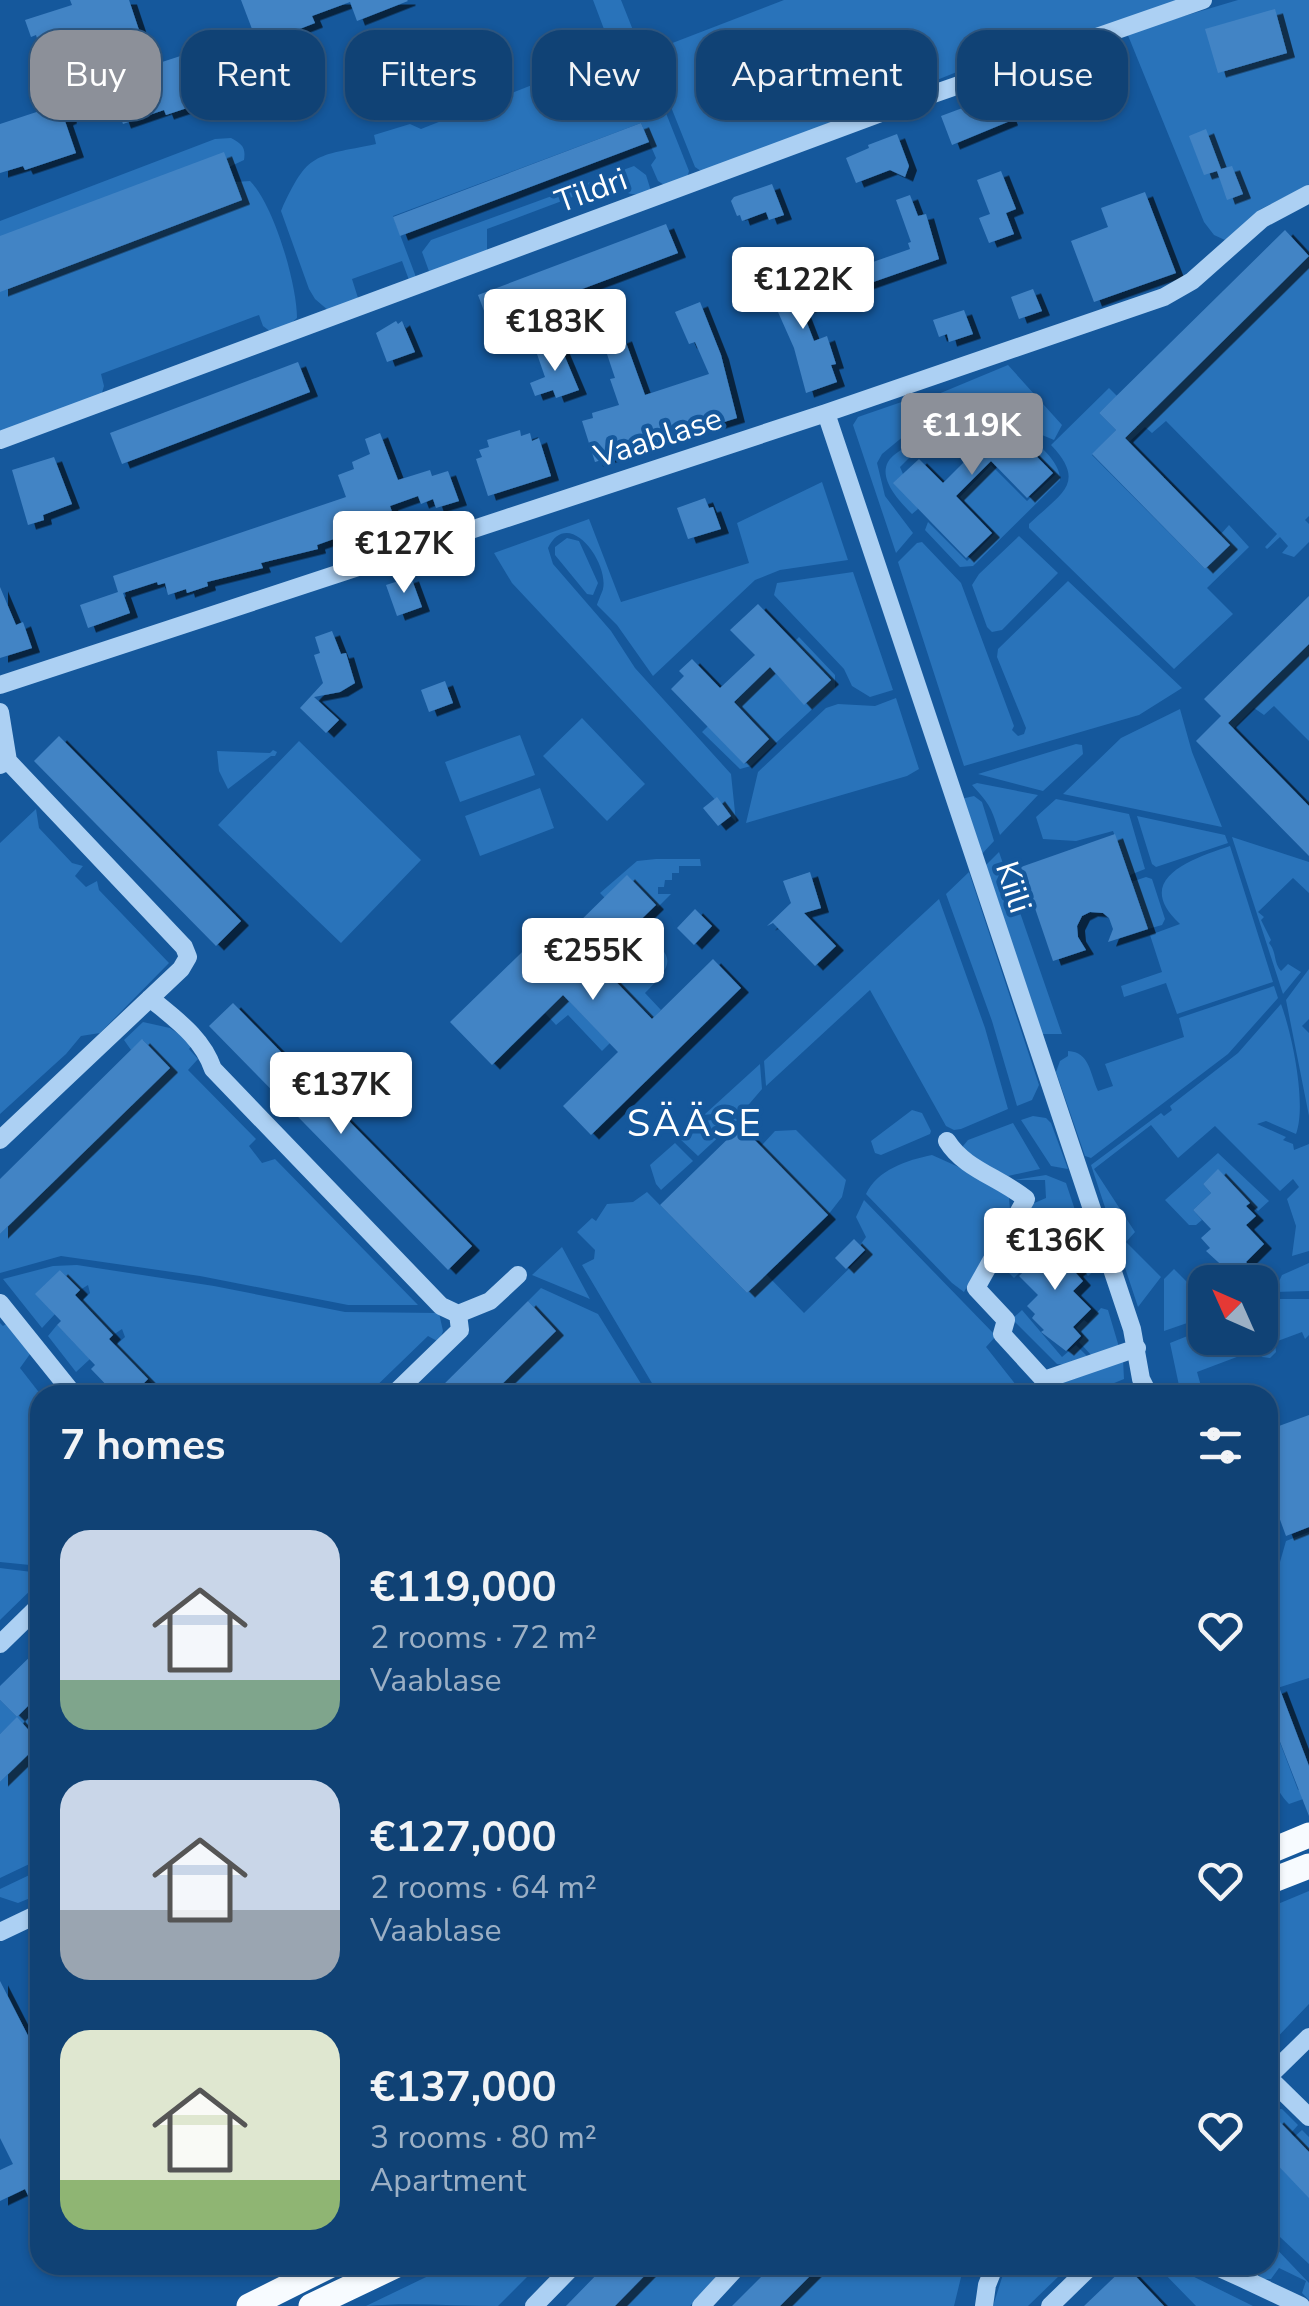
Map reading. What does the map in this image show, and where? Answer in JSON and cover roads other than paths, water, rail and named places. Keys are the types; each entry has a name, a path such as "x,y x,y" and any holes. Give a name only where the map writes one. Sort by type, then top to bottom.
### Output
{"main road":[{"path":"1278,1848 1309,1835"},
{"path":"1278,1878 1309,1866"},
{"path":"249,2306 311,2275"},
{"path":"311,2306 376,2275"}],"street":[{"name":"Tildri","path":"0,440 1116,28 1204,0"},
{"name":"Vaablase","path":"0,685 1164,298 1192,281 1262,219 1306,201"},
{"name":"Kiili","path":"826,413 1137,1348 1141,1385"},
{"path":"0,712 4,763 184,947 188,957 0,1140"},
{"path":"150,998 185,1026 207,1051 213,1070 441,1306 458,1314 490,1301 518,1275"},
{"path":"946,1141 964,1162 1006,1183 1026,1199 976,1288 1006,1320 1002,1334 1044,1380 1137,1348"},
{"path":"0,1303 66,1385"},
{"path":"403,1385 460,1330 458,1314"},
{"path":"0,1644 30,1615"},
{"path":"2,1925 30,1916"},
{"path":"1278,2067 1309,2037"},
{"path":"1278,2087 1309,2116"},
{"path":"534,2306 564,2275"},
{"path":"701,2306 729,2275"},
{"path":"984,2306 991,2275"},
{"path":"1050,2306 1082,2275"},
{"path":"1253,2275 1301,2306"}],"district":[{"name":"SÄÄSE","path":"695,1123"}]}
